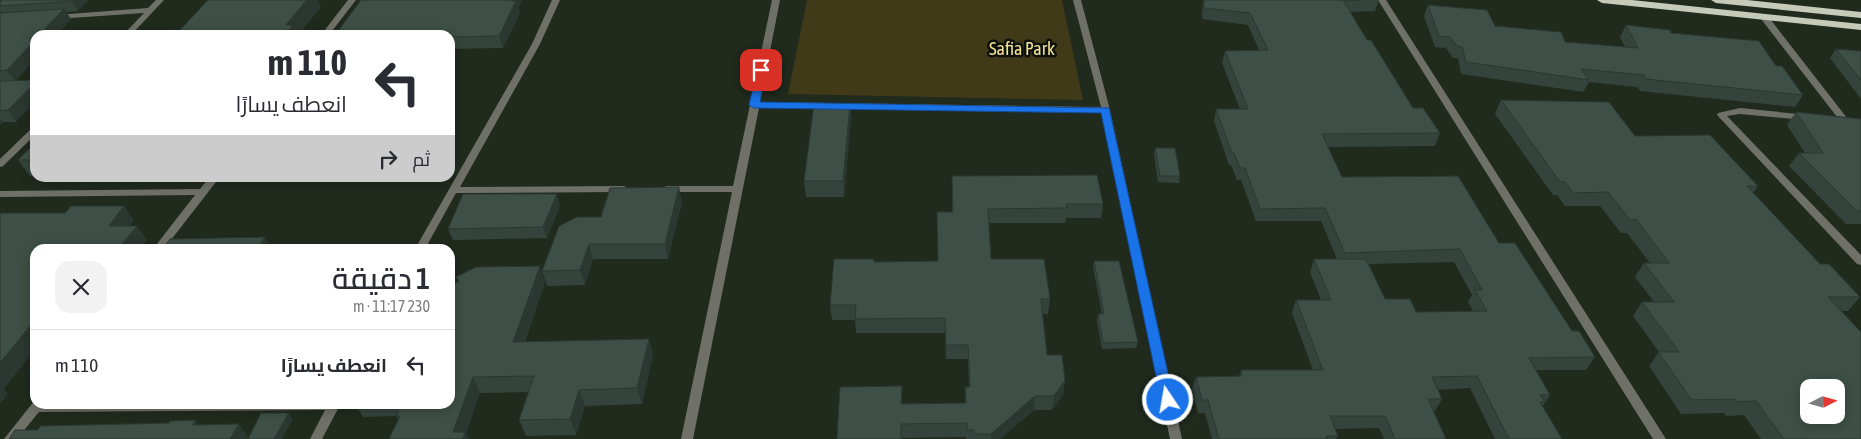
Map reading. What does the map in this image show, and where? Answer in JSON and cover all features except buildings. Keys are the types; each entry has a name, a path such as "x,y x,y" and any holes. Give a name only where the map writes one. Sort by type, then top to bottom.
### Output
{"highway":[{"path":"1602,0 1861,27"},
{"path":"1716,0 1861,14"}],"street":[{"path":"131,30 160,0"},
{"path":"329,30 352,0"},
{"path":"423,244 536,44 556,0"},
{"path":"688,439 776,0"},
{"path":"1077,0 1106,110 1176,439"},
{"path":"1382,0 1660,439"},
{"path":"50,17 149,10"},
{"path":"1764,17 1849,121 1740,111 1721,115 1861,261"},
{"path":"754,105 1106,110"},
{"path":"0,164 30,135"},
{"path":"162,244 211,182"},
{"path":"455,190 630,189"},
{"path":"659,189 737,189"},
{"path":"0,194 202,192"},
{"path":"10,439 33,409"},
{"path":"316,439 331,409"}],"green space":[{"name":"Safia Park","path":"807,0 1062,0 1083,100 788,94"}],"route":[{"path":"761,70 754,105 1106,110 1168,400"}]}
